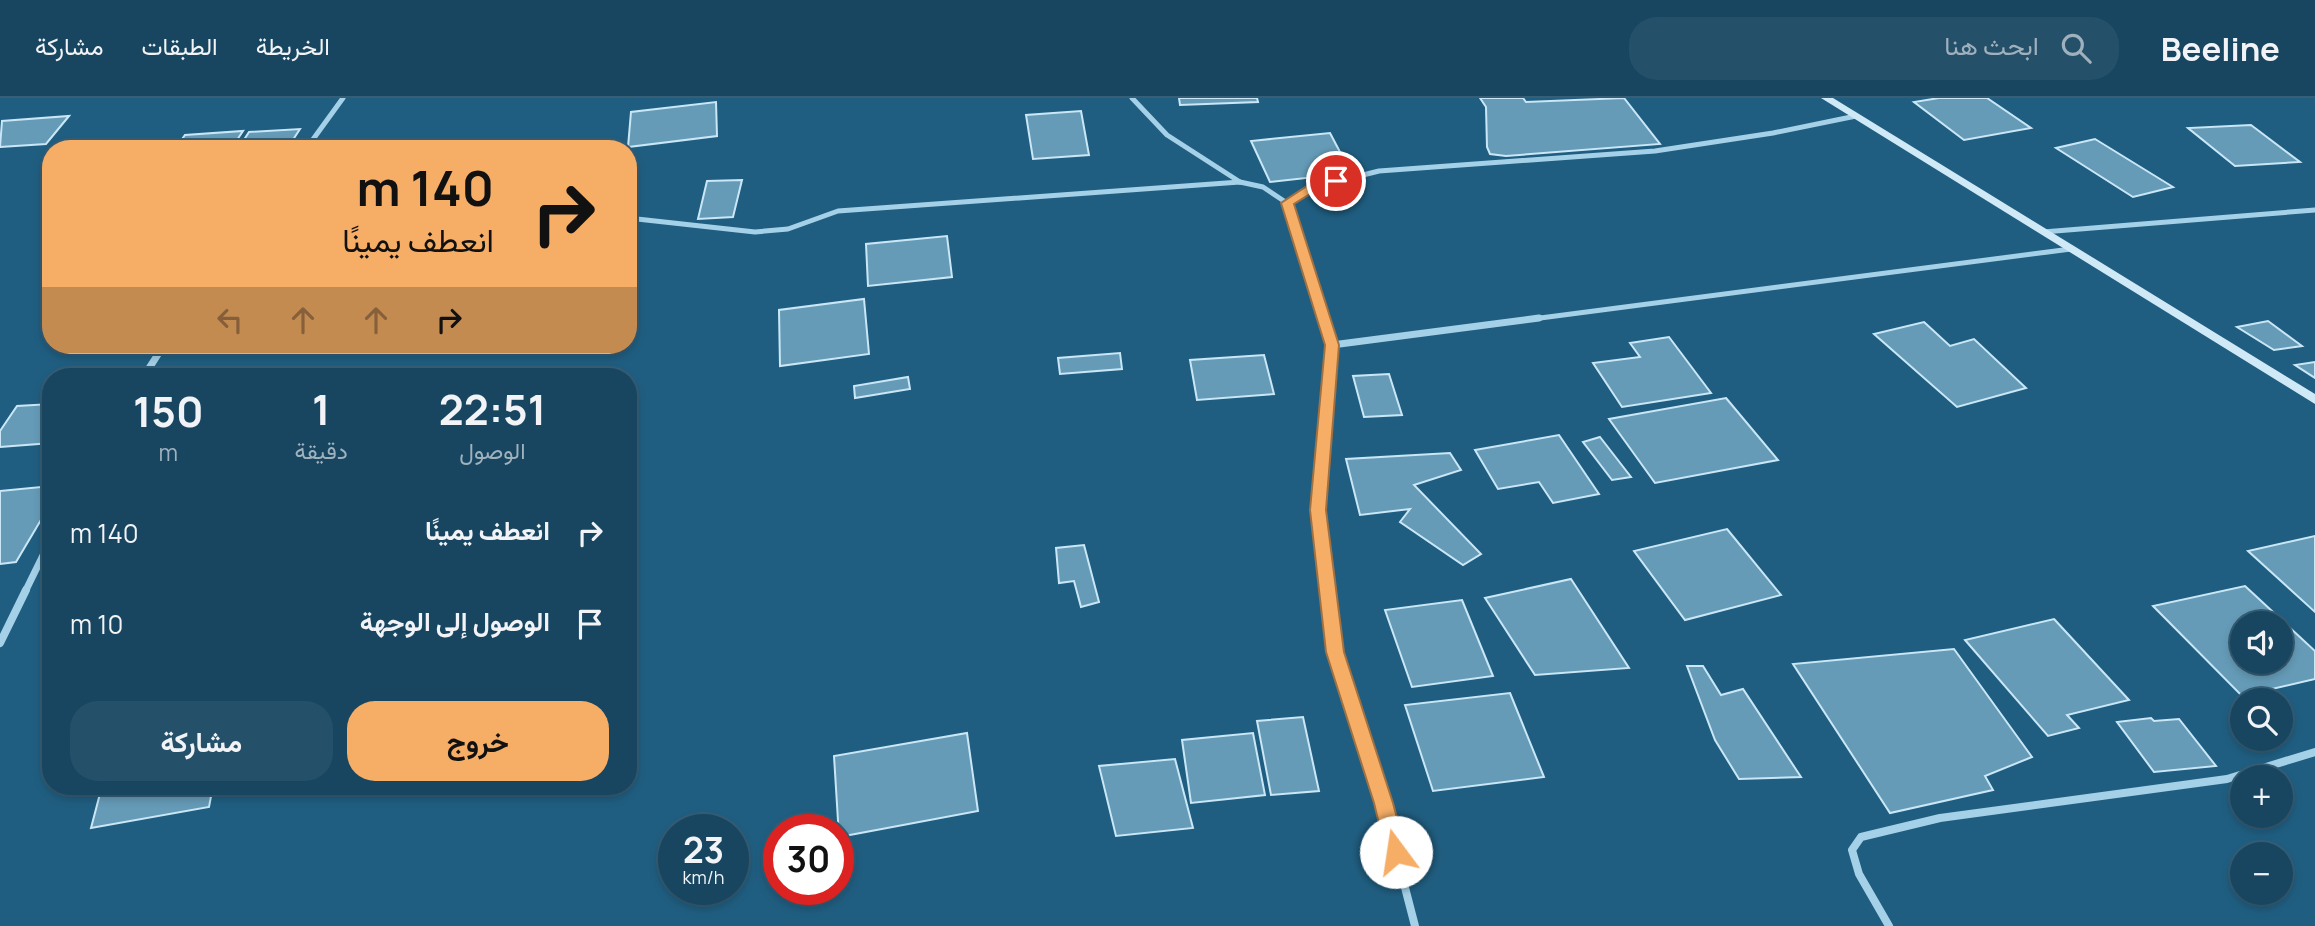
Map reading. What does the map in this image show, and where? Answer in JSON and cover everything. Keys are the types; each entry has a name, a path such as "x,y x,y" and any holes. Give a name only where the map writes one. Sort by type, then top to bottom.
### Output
{"main road":[{"path":"1826,98 2315,400"}],"street":[{"path":"313,140 343,98"},
{"path":"1132,98 1143,115 1189,150 1240,182"},
{"path":"1287,203 1311,188 1380,171 1655,151 1773,134 1856,116"},
{"path":"637,219 755,232 788,229 838,211 1240,182 1263,187 1287,203 1332,345 1318,510 1335,652 1383,803 1415,926"},
{"path":"2043,232 2315,210"},
{"path":"1332,345 2071,249"},
{"path":"0,643 42,557"},
{"path":"1889,926 1859,874 1852,850 1861,837 1940,818 2227,779 2315,752"}],"building":[{"path":"1179,98 1257,98 1258,102 1180,105"},
{"path":"1480,98 1523,98 1526,102 1624,98 1660,144 1506,156 1490,154 1487,147 1486,107"},
{"path":"1939,98 1987,98 2031,128 1964,140 1914,102"},
{"path":"716,102 717,136 637,146 637,140 629,140 631,112"},
{"path":"1081,111 1089,155 1033,159 1026,115"},
{"path":"69,116 49,140 42,140 42,144 0,147 2,121"},
{"path":"2251,125 2300,162 2235,166 2188,128"},
{"path":"300,129 293,140 244,140 249,132"},
{"path":"243,131 237,140 181,140 185,135"},
{"path":"1330,133 1351,173 1270,182 1251,141"},
{"path":"2095,139 2173,187 2133,197 2056,148"},
{"path":"742,180 733,217 698,219 707,181"},
{"path":"947,236 952,277 868,286 866,244"},
{"path":"864,299 869,354 780,366 779,310"},
{"path":"2268,321 2302,346 2274,350 2237,327"},
{"path":"1924,322 1950,346 1974,339 2026,388 1957,407 1874,334"},
{"path":"1669,337 1711,393 1622,407 1593,363 1640,357 1630,343"},
{"path":"1120,353 1122,369 1060,374 1058,358"},
{"path":"1264,355 1274,394 1197,400 1190,360"},
{"path":"2315,362 2315,378 2295,365"},
{"path":"1389,374 1402,415 1364,417 1353,376"},
{"path":"908,377 910,389 855,398 854,386"},
{"path":"1726,398 1778,460 1655,483 1609,419"},
{"path":"42,405 42,444 0,447 0,431 17,406"},
{"path":"1559,435 1599,494 1553,503 1539,482 1498,489 1475,450"},
{"path":"1600,437 1631,477 1612,480 1583,442"},
{"path":"1450,453 1461,470 1414,485 1481,554 1463,565 1400,522 1410,509 1360,515 1346,459"},
{"path":"42,487 42,518 16,562 0,564 0,491"},
{"path":"1727,529 1781,595 1685,620 1634,551"},
{"path":"2315,536 2315,612 2248,551"},
{"path":"1084,545 1099,602 1081,607 1074,581 1059,583 1056,548"},
{"path":"1571,579 1629,668 1535,675 1485,598"},
{"path":"2245,586 2272,611 2230,611 2230,674 2293,674 2293,631 2315,651 2315,679 2276,688 2234,688 2153,606"},
{"path":"1462,600 1493,676 1412,687 1385,610"},
{"path":"2054,619 2129,700 2067,715 2079,728 2048,736 1965,640"},
{"path":"1954,649 2032,757 1985,776 1993,790 1890,813 1793,664"},
{"path":"1687,666 1703,666 1721,695 1743,689 1801,777 1739,779 1715,740"},
{"path":"1510,693 1544,777 1433,791 1405,705"},
{"path":"1303,717 1319,791 1271,795 1257,721"},
{"path":"2151,718 2154,721 2179,719 2216,766 2154,772 2117,722"},
{"path":"967,733 978,811 854,834 854,814 838,814 834,756"},
{"path":"1253,733 1265,795 1191,803 1182,740"},
{"path":"1175,759 1193,828 1116,836 1099,766"},
{"path":"100,795 211,795 209,807 91,828"}],"route":[{"path":"1336,181 1311,188 1287,203 1332,345 1318,510 1335,652 1396,852"}]}
